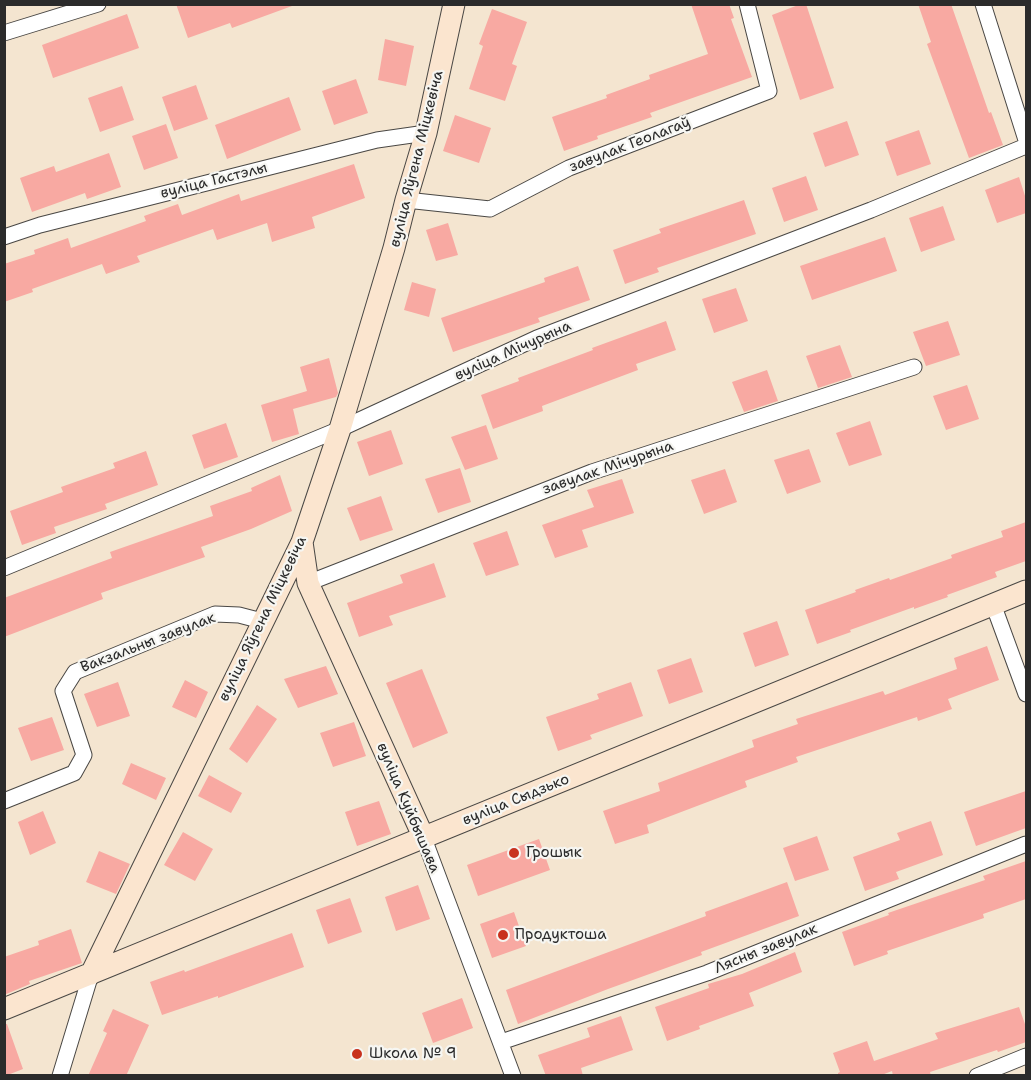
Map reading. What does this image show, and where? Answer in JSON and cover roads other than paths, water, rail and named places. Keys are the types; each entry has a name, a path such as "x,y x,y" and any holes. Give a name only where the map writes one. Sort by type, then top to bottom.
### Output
{"street":[{"path":"4,33 98,4"},
{"name":"вуліца Яўгена Міцкевіча","path":"60,1076 91,974 302,542 340,429 394,248 426,133 454,4"},
{"name":"завулак Геолагаў","path":"406,200 490,209 569,168 769,92 747,4"},
{"path":"983,4 1026,140"},
{"name":"вуліца Гастэлы","path":"4,237 40,225 377,140 426,133"},
{"name":"вуліца Мічурына","path":"4,568 340,429 537,338 871,210 1026,146"},
{"name":"завулак Мічурына","path":"308,583 592,472 914,367"},
{"name":"вуліца Куйбышава","path":"302,542 308,583 423,836 513,1076"},
{"name":"вуліца Сыдзько","path":"4,1009 423,836 496,810 1026,591"},
{"path":"993,604 1026,694"},
{"name":"Вакзальны завулак","path":"4,801 74,773 84,755 63,691 75,672 214,614 239,615 262,621"},
{"name":"Лясны завулак","path":"501,1042 707,973 1026,844"},
{"path":"977,1076 1026,1056"}],"place":[{"name":"Грошык","path":"514,853"},
{"name":"Продуктоша","path":"503,935"},
{"name":"Школа № 9","path":"357,1054"}]}
